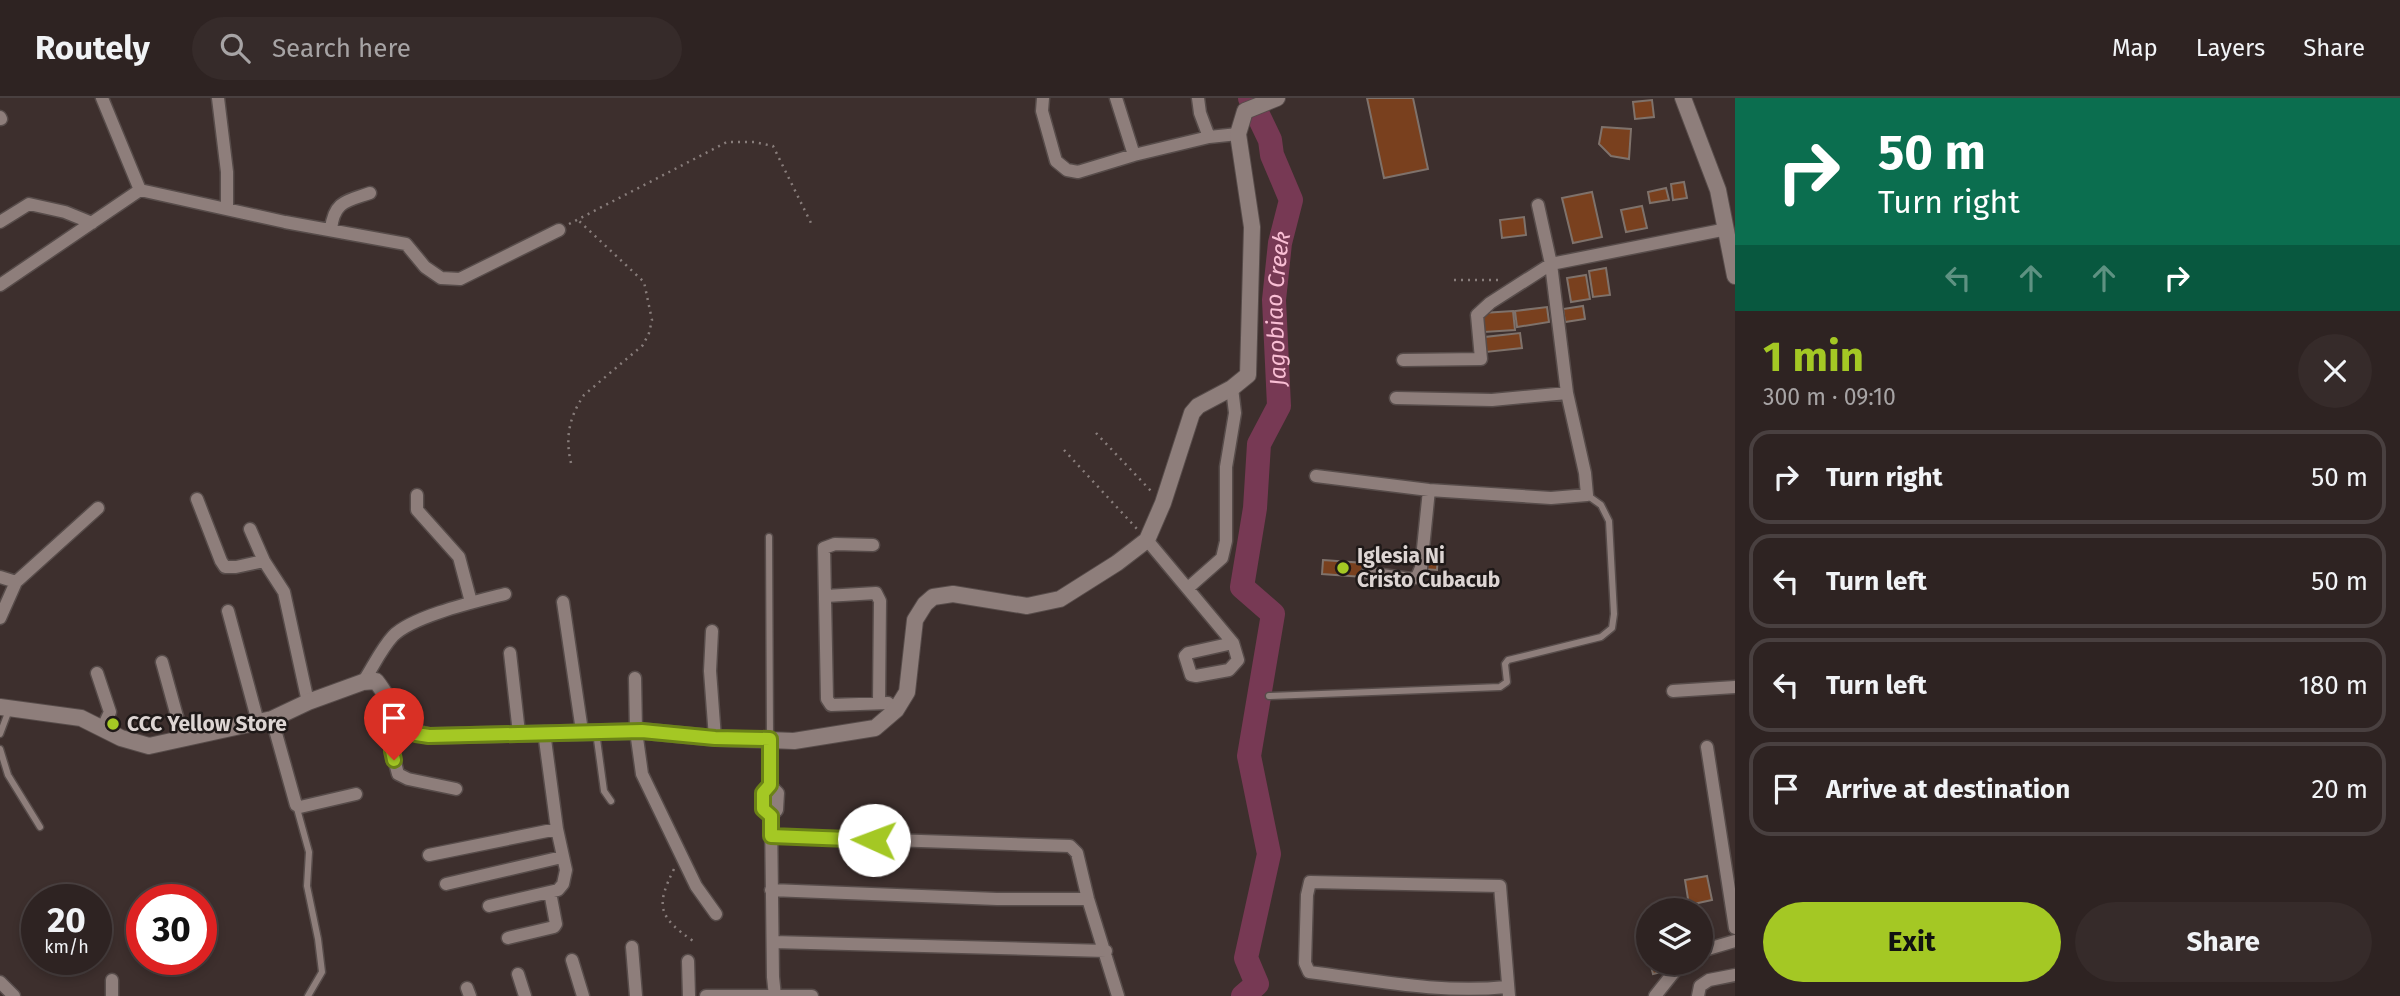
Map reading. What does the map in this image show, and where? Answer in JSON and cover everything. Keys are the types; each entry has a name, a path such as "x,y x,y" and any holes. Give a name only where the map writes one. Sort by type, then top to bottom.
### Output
{"street":[{"path":"102,98 140,190"},
{"path":"218,98 227,172 227,208"},
{"path":"1043,98 1042,111 1056,161 1067,170 1078,172 1209,137 1238,134"},
{"path":"1116,98 1134,155"},
{"path":"1198,98 1200,113 1209,137"},
{"path":"5,708 81,718 121,738 149,746 265,720 363,682 376,681 407,727 416,734 429,736 636,731 794,741 876,728 896,710 907,692 915,620 933,597 953,594 1027,606 1060,599 1147,540 1163,503 1192,413 1198,406 1232,388 1248,375 1252,227 1238,134 1253,108 1277,98"},
{"path":"1683,98 1718,190 1735,276"},
{"path":"0,285 140,190 285,222 407,244 425,267 441,278 460,279 559,230"},
{"path":"331,229 332,214 337,207 370,193"},
{"path":"0,222 29,204 65,212 92,223"},
{"path":"1317,476 1429,490 1551,498 1587,495 1585,473 1567,393 1551,264 1538,205"},
{"path":"1403,360 1480,359 1477,315 1490,303 1551,264 1727,229"},
{"path":"1188,588 1222,558 1226,541 1226,467 1235,414 1232,388"},
{"path":"1396,398 1492,400 1567,393"},
{"path":"1367,573 1410,579 1417,577 1421,568 1429,490"},
{"path":"417,495 417,510 458,557 471,602"},
{"path":"197,499 225,567 264,561"},
{"path":"0,618 16,582 98,508"},
{"path":"250,529 264,561 284,592 308,702"},
{"path":"1147,540 1233,643"},
{"path":"873,545 835,544 824,548 827,699 831,705 888,703 896,710"},
{"path":"0,577 16,582"},
{"path":"826,596 876,593 880,601 879,702"},
{"path":"363,682 397,632 471,602 505,594"},
{"path":"563,602 589,731"},
{"path":"228,611 296,804 300,807 356,794"},
{"path":"712,631 710,671 715,738"},
{"path":"510,653 519,733"},
{"path":"162,662 183,738"},
{"path":"97,673 110,712 103,727"},
{"path":"635,678 636,731 642,774 696,886 716,914"},
{"path":"1673,691 1735,687"},
{"path":"407,727 392,751 398,774 408,779 456,789"},
{"path":"489,906 550,892 563,884 566,870 557,828 544,733"},
{"path":"770,739 770,785 763,793 763,809 771,816 775,996"},
{"path":"1707,747 1735,928"},
{"path":"429,855 557,828"},
{"path":"771,836 1070,846 1077,853 1088,899 1118,996"},
{"path":"446,884 562,857"},
{"path":"1310,882 1500,886 1508,991 1441,988 1309,972 1305,963 1307,895 1310,882"},
{"path":"771,890 996,899 1088,899"},
{"path":"508,938 554,927 556,924 550,892"},
{"path":"1713,947 1735,941"},
{"path":"773,942 1106,951"},
{"path":"632,947 636,996"},
{"path":"572,960 583,996"},
{"path":"688,961 689,996"},
{"path":"518,974 525,996"},
{"path":"1655,996 1672,975"},
{"path":"1698,996 1700,986 1709,980 1735,975"},
{"path":"112,980 112,996"},
{"path":"0,982 13,996"},
{"path":"706,996 812,996"}],"lane":[{"path":"1269,696 1500,687 1507,682 1505,664 1508,660 1601,637 1612,628 1614,614 1609,521 1601,505 1587,495"},
{"path":"769,537 770,739"},
{"path":"0,734 5,708"},
{"path":"589,731 604,791 611,801"},
{"path":"0,749 8,775 40,827"},
{"path":"296,804 309,852 307,886 322,972 309,996"}],"path":[{"path":"559,230 727,142 754,142 773,146 812,225"},
{"path":"571,463 567,433 577,406 584,395 643,345 652,320 644,282 579,219"},
{"path":"1454,280 1501,280"},
{"path":"1096,433 1163,503"},
{"path":"1064,450 1147,540"},
{"path":"680,849 662,902 668,922 693,941"}],"building":[{"path":"1367,98 1413,98 1428,169 1384,178"},
{"path":"1652,100 1654,117 1635,119 1633,102"},
{"path":"1602,127 1631,129 1629,159 1611,156 1599,144"},
{"path":"1684,182 1687,198 1673,200 1671,184"},
{"path":"1666,188 1669,200 1650,203 1648,192"},
{"path":"1592,192 1602,237 1573,243 1562,198"},
{"path":"1642,206 1647,228 1626,232 1621,210"},
{"path":"1524,217 1526,235 1502,238 1500,220"},
{"path":"1606,268 1610,295 1593,297 1589,271"},
{"path":"1586,275 1590,299 1571,302 1567,278"},
{"path":"1583,306 1585,319 1565,322 1563,309"},
{"path":"1547,307 1549,322 1517,327 1515,311"},
{"path":"1513,311 1515,330 1484,332 1483,313"},
{"path":"1520,333 1522,348 1486,352 1485,337"},
{"path":"1425,552 1438,553 1437,570 1423,569"},
{"name":"Iglesia Ni Cristo Cubacub","path":"1323,560 1364,563 1363,577 1322,574"},
{"path":"1707,876 1712,898 1688,898 1685,880"}],"waterway":[{"name":"Jagobiao Creek","path":"1243,996 1257,984 1246,958 1269,854 1249,756 1273,614 1242,587 1255,508 1259,444 1279,406 1274,300 1280,243 1291,200 1272,155 1270,140 1250,98"}],"place":[{"name":"Iglesia Ni Cristo Cubacub","path":"1343,568"},
{"name":"CCC Yellow Store","path":"113,724"}],"route":[{"path":"394,760 392,751 407,727 416,734 429,736 642,731 715,738 770,739 770,785 763,793 763,809 771,816 771,836 874,840"}]}
